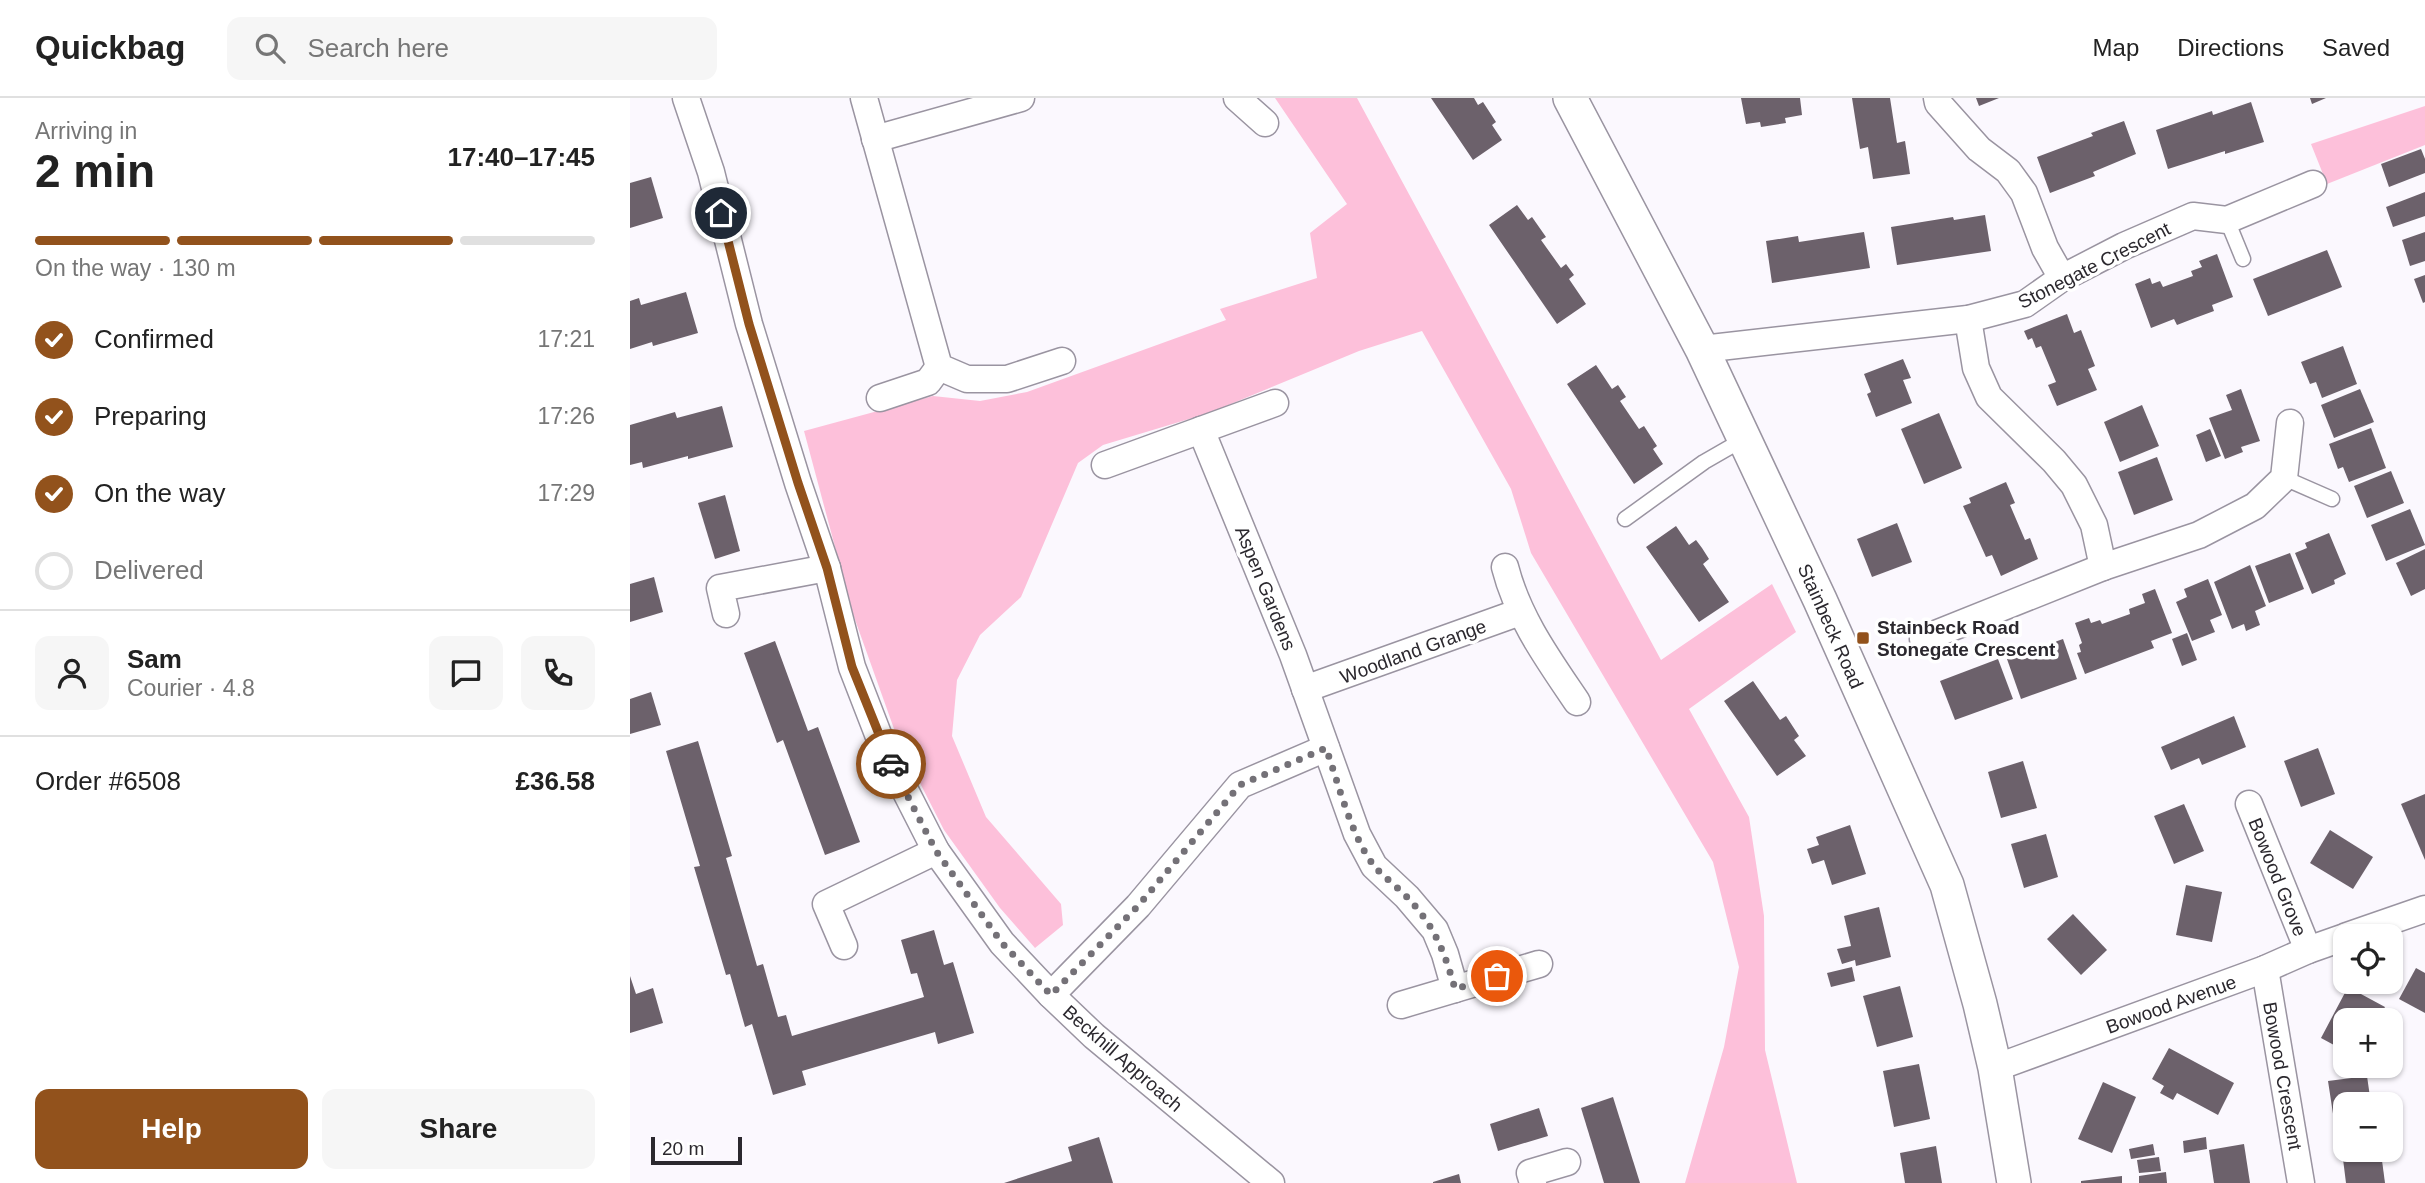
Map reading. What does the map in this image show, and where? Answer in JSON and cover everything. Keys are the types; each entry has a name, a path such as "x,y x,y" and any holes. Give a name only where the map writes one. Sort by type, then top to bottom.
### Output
{"street":[{"name":"Beckhill Approach","path":"686,98 711,172 749,324 827,568 852,667 883,747 936,851 1002,943 1051,995 1094,1036 1271,1183"},
{"path":"864,98 939,367"},
{"path":"875,139 1021,98"},
{"path":"1237,98 1265,122"},
{"name":"Stainbeck Road","path":"1570,98 1702,349 1820,600 1947,886 1995,1068 2014,1183"},
{"path":"1937,98 1938,103 1979,149 2008,171 2024,193 2045,248 2062,278"},
{"name":"Stonegate Crescent","path":"1702,349 1968,319 2025,303 2062,278 2124,246 2193,216 2227,220 2313,184"},
{"path":"1968,319 1976,368 1989,397 2054,461 2074,485 2094,524 2103,567"},
{"path":"939,367 967,379 1007,379 1062,361"},
{"path":"880,398 928,382 939,367"},
{"path":"1105,465 1275,403"},
{"path":"1923,639 2103,567 2199,535 2255,506 2284,478 2290,423"},
{"name":"Aspen Gardens","path":"1201,430 1305,690 1357,834 1374,866 1407,897 1434,930 1445,954 1455,989"},
{"path":"1504,567 1520,612 1577,702"},
{"path":"726,614 720,588 827,568"},
{"name":"Woodland Grange","path":"1305,690 1520,612"},
{"path":"1051,995 1138,906 1240,785 1326,748"},
{"name":"Bowood Grove","path":"2249,804 2308,950"},
{"path":"844,946 826,904 936,851"},
{"name":"Bowood Avenue","path":"2383,924 2425,909"},
{"name":"Bowood Avenue","path":"1995,1068 2333,941"},
{"path":"1401,1005 1539,964"},
{"name":"Bowood Crescent","path":"2265,969 2301,1183"},
{"path":"1533,1183 1530,1173 1567,1162"}],"lane":[{"path":"2227,220 2243,259"},
{"path":"1625,519 1704,462 1744,439"},
{"path":"2284,478 2332,499"}],"shaded area":[{"path":"1275,98 1357,98 1661,660 1772,584 1796,632 1689,709 1749,817 1764,916 1765,1050 1797,1183 1685,1183 1724,1047 1739,967 1713,862 1531,553 1511,489 1422,331 1359,351 1209,413 1103,445 1078,463 1021,597 980,635 957,680 952,736 986,817 1061,904 1063,925 1035,948 1000,908 944,830 898,740 853,614 804,431 933,396 980,401 1027,392 1226,320 1220,309 1317,278 1310,233 1347,204"},
{"path":"2425,106 2425,145 2327,184 2311,144"}],"building":[{"path":"1431,98 1474,98 1478,105 1483,102 1496,122 1492,125 1502,140 1473,160"},
{"path":"1741,98 1800,98 1802,115 1785,118 1786,123 1761,127 1760,122 1746,124"},
{"path":"1852,98 1890,98 1897,143 1905,141 1910,174 1873,179 1868,147 1860,149"},
{"path":"1976,98 1999,98 1979,106"},
{"path":"2310,98 2326,98 2312,104"},
{"path":"2251,102 2264,142 2168,169 2156,130 2212,111 2213,115"},
{"path":"2124,121 2136,154 2093,172 2095,176 2050,193 2037,157"},
{"path":"2421,149 2425,159 2425,173 2389,187 2381,164"},
{"path":"651,177 663,218 630,228 630,183"},
{"path":"2425,192 2425,216 2393,227 2386,207"},
{"path":"1517,205 1528,220 1532,217 1546,237 1541,240 1561,268 1566,264 1574,275 1569,279 1586,304 1557,324 1489,225"},
{"path":"1985,215 1991,251 1897,265 1891,227"},
{"path":"1864,232 1870,268 1772,283 1766,241 1798,236 1799,242"},
{"path":"2425,232 2425,261 2410,266 2402,240"},
{"path":"2327,250 2342,287 2268,316 2253,279"},
{"path":"2217,254 2233,297 2212,305 2214,311 2177,325 2174,319 2151,328 2135,284 2150,278 2152,284 2160,281 2163,287 2193,276 2191,271 2202,267 2199,261"},
{"path":"2425,275 2425,302 2423,303 2414,279"},
{"path":"686,292 698,333 653,346 652,342 630,349 630,301 639,298 641,305"},
{"path":"2067,314 2074,333 2081,330 2095,366 2088,369 2097,390 2057,406 2048,385 2056,382 2041,346 2036,348 2032,338 2028,340 2024,331"},
{"path":"2343,346 2357,384 2322,398 2316,382 2310,384 2301,362"},
{"path":"1903,359 1911,378 1903,380 1912,403 1876,417 1867,394 1871,392 1864,374"},
{"path":"1596,365 1612,389 1618,385 1626,397 1620,401 1639,429 1644,426 1657,446 1653,449 1663,464 1634,484 1567,384"},
{"path":"2241,389 2260,441 2241,447 2243,452 2225,459 2209,418 2232,410 2226,395"},
{"path":"2360,389 2374,422 2334,438 2321,405"},
{"path":"2142,405 2159,446 2120,462 2104,422"},
{"path":"722,406 733,447 643,468 642,462 630,465 630,425 675,412 677,418"},
{"path":"1939,413 1962,468 1924,484 1901,429"},
{"path":"2371,428 2386,468 2349,482 2343,467 2338,469 2329,444"},
{"path":"2210,429 2221,456 2206,462 2196,435"},
{"path":"2157,457 2173,500 2134,515 2118,472"},
{"path":"2391,471 2404,503 2367,518 2354,486"},
{"path":"2006,482 2015,503 2010,505 2025,540 2030,538 2038,559 2001,576 1992,555 1986,557 1963,506 1971,503 1969,498"},
{"path":"725,495 740,551 715,559 698,503"},
{"path":"2410,509 2425,545 2386,561 2371,525"},
{"path":"1897,523 1912,562 1872,577 1857,539"},
{"path":"1676,526 1689,545 1696,540 1702,548 1709,559 1703,564 1729,602 1699,622 1646,547"},
{"path":"2329,533 2346,574 2334,580 2335,584 2312,594 2295,553 2307,548 2305,543"},
{"path":"2425,549 2425,589 2411,596 2396,563"},
{"path":"2290,553 2304,589 2269,603 2255,566"},
{"path":"2250,565 2266,606 2255,611 2260,625 2246,631 2244,624 2232,629 2214,582"},
{"path":"654,577 663,612 630,622 630,584"},
{"path":"2208,579 2222,615 2210,620 2215,632 2192,641 2176,602 2187,597 2184,589"},
{"path":"2155,589 2172,633 2151,641 2154,648 2085,674 2077,653 2081,652 2079,645 2082,643 2075,623 2089,618 2091,623 2100,620 2102,624 2130,614 2129,609 2145,603 2142,594"},
{"path":"2187,633 2197,660 2182,666 2172,639"},
{"path":"2063,639 2077,679 2021,699 2007,659"},
{"path":"775,641 808,731 818,727 860,842 825,855 783,740 777,743 744,653"},
{"path":"1998,659 2013,699 1955,720 1940,681"},
{"path":"1753,681 1780,720 1786,716 1799,736 1794,740 1806,756 1777,776 1724,701"},
{"path":"651,692 661,725 630,734 630,699"},
{"path":"2234,716 2246,747 2202,765 2199,758 2171,770 2161,747"},
{"path":"698,741 732,856 726,858 757,966 763,964 778,1017 786,1015 792,1036 924,997 917,973 911,974 901,940 934,930 944,965 953,962 974,1033 938,1044 935,1032 802,1071 806,1085 773,1095 752,1024 745,1027 730,974 726,975 694,867 700,866 666,751"},
{"path":"2318,748 2335,794 2301,807 2284,761"},
{"path":"2023,761 2037,808 2001,818 1988,772"},
{"path":"2425,794 2425,860 2401,804"},
{"path":"2184,804 2204,851 2174,864 2154,816"},
{"path":"1850,825 1866,874 1832,885 1824,860 1812,864 1807,849 1819,845 1816,837"},
{"path":"2330,830 2373,857 2353,889 2310,863"},
{"path":"2046,834 2058,877 2024,888 2011,844"},
{"path":"2186,885 2222,892 2212,942 2176,935"},
{"path":"1879,907 1891,957 1856,966 1855,960 1842,964 1837,949 1851,946 1844,916"},
{"path":"2073,914 2107,950 2081,975 2047,939"},
{"path":"1852,967 1855,981 1831,987 1827,973"},
{"path":"2416,968 2425,973 2425,1013 2399,999"},
{"path":"630,976 636,994 653,988 663,1023 630,1033"},
{"path":"1900,986 1913,1037 1877,1047 1863,996"},
{"path":"2344,994 2361,994 2385,1007 2384,1008 2337,1008"},
{"path":"2333,1015 2333,1044 2321,1038"},
{"path":"2169,1048 2234,1083 2218,1115 2177,1093 2173,1100 2160,1093 2164,1086 2152,1079"},
{"path":"1919,1064 1930,1119 1894,1127 1883,1071"},
{"path":"2367,1078 2369,1092 2333,1092 2333,1114 2328,1081"},
{"path":"2103,1082 2136,1097 2112,1153 2078,1139"},
{"path":"1613,1097 1640,1183 1604,1183 1581,1108"},
{"path":"1539,1108 1548,1136 1498,1151 1490,1124"},
{"path":"1099,1137 1113,1183 1004,1183 1072,1161 1068,1147"},
{"path":"2206,1137 2207,1149 2184,1153 2183,1141"},
{"path":"2153,1144 2155,1155 2131,1159 2129,1149"},
{"path":"2244,1144 2250,1183 2214,1183 2209,1150"},
{"path":"1936,1146 1942,1183 1905,1183 1900,1153"},
{"path":"2159,1157 2161,1171 2139,1173 2137,1160"},
{"path":"2343,1162 2382,1162 2385,1183 2346,1183"},
{"path":"2166,1172 2167,1183 2139,1183 2139,1176"},
{"path":"1459,1174 1461,1183 1433,1183 1433,1182"},
{"path":"2122,1176 2122,1183 2081,1183 2081,1181"}],"way so far":[{"path":"891,764 936,851 1002,943 1051,995 1138,906 1240,785 1326,748 1365,850 1374,866 1407,897 1434,930 1445,954 1455,989 1497,976"}],"place":[{"name":"Stainbeck Road Stonegate Crescent","path":"1863,638"}],"route":[{"path":"721,213 749,324 827,568 852,667 891,764"}]}
